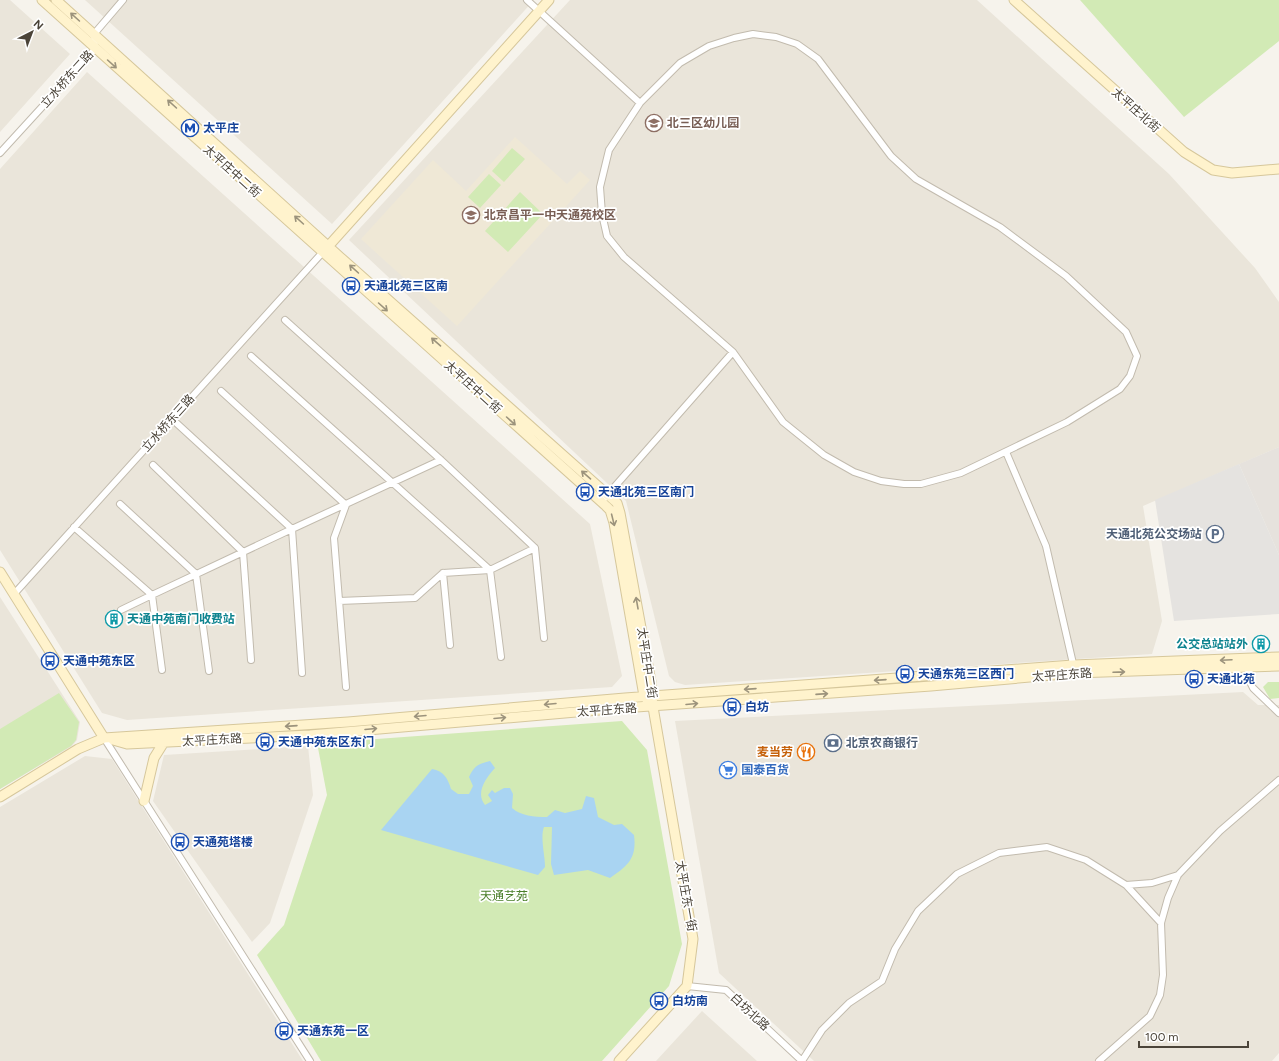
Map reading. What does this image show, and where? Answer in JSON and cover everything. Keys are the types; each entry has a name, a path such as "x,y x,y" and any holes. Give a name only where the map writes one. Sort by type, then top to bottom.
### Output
{"main road":[{"name":"太平庄中二街","path":"42,0 605,498 617,503 620,513 649,696 653,707"},
{"name":"太平庄中二街","path":"56,0 325,250"},
{"path":"325,250 548,0"},
{"name":"太平庄北街","path":"1014,0 1184,152 1213,170 1232,173 1279,169"},
{"path":"0,572 104,738"},
{"name":"太平庄东路","path":"1248,663 1279,657"},
{"name":"太平庄东路","path":"0,798 78,750 104,738 348,722 649,696 1074,669 1248,663 1279,666"},
{"name":"太平庄东路","path":"104,738 127,744 310,735 653,707 1074,669"},
{"name":"太平庄东一街","path":"653,707 693,939 686,986"},
{"path":"144,801 154,758 164,742"},
{"path":"619,1061 686,986"}],"street":[{"name":"立水桥东二路","path":"0,153 95,48 94,34 123,0"},
{"path":"527,0 640,103"},
{"path":"754,34 776,37 797,44 818,59 891,156 916,179 1000,227 1066,276 1126,332 1137,356 1130,376 1120,389 1067,422 961,472 921,484 904,484 881,481 854,472 824,455 783,422 733,352 624,257 607,236 602,214 600,187 609,150 640,103 680,62 709,46 734,38 754,34"},
{"name":"立水桥东三路","path":"14,594 325,250"},
{"path":"286,320 442,460 535,548 544,638"},
{"path":"605,498 733,352"},
{"path":"251,356 392,484 490,570 501,657"},
{"path":"221,391 346,505"},
{"path":"172,419 292,529 302,673"},
{"path":"1006,452 1046,546 1074,669"},
{"path":"121,610 442,460"},
{"path":"153,465 243,552 250,660"},
{"path":"120,504 196,574 209,670"},
{"path":"346,505 334,538 346,687"},
{"path":"74,527 152,595 162,670"},
{"path":"339,601 415,598 443,573 490,570 535,548"},
{"path":"443,573 450,645"},
{"path":"1248,663 1249,680 1252,688 1279,713"},
{"path":"104,738 310,1061"},
{"path":"1099,1061 1150,1016 1160,995 1163,975 1161,923 1168,898 1178,875 1220,832 1279,780"},
{"path":"802,1061 822,1030 849,1003 882,981 895,949 918,911 957,874 999,853 1047,847 1086,860 1126,885 1161,923"},
{"path":"1126,885 1152,883 1178,875"},
{"name":"白坊北路","path":"686,986 726,990 802,1061"}],"shaded area":[{"path":"0,0 10,0 70,54 0,132"},
{"path":"85,0 534,0 332,224"},
{"path":"570,0 977,0 1169,174 1255,268 1279,302 1279,447 1143,506 1162,621 1152,654 685,685 675,682 669,676 626,501 349,240"},
{"name":"天通中苑东区","path":"87,72 590,524 622,676 612,687 127,720 102,713 0,550 0,169"},
{"name":"北京昌平一中天通苑校区","path":"515,137 567,184 580,171 590,180 457,326 361,239 433,160 466,191"},
{"path":"1279,447 1279,555 1239,464"},
{"name":"天通北苑公交场站","path":"1239,464 1279,555 1279,614 1174,621 1155,500"},
{"path":"0,597 80,722 77,740 72,746 0,789"},
{"path":"1243,692 1258,705 1279,705 1279,1053 1272,1061 814,1061 719,973 675,721"},
{"path":"308,746 313,795 270,923 252,942 153,801 164,755"},
{"name":"天通东苑一区","path":"85,756 112,759 303,1061 0,1061 0,807"},
{"path":"702,1011 757,1061 656,1061"}],"green space":[{"path":"1080,0 1279,0 1279,41 1184,117"},
{"path":"512,148 525,159 504,182 492,171"},
{"path":"489,174 501,185 480,208 468,197"},
{"path":"520,192 543,214 508,252 485,231"},
{"path":"1268,682 1279,682 1279,698 1270,699 1263,687"},
{"path":"59,693 79,722 76,740 71,746 0,789 0,729"},
{"name":"天通艺苑","path":"622,721 647,750 682,944 669,986 602,1061 321,1061 257,955 284,925 327,795 318,748 322,743"}],"water":[{"path":"490,761 495,768 488,776 481,791 482,800 485,805 492,801 488,795 492,790 495,793 504,788 510,788 513,794 512,808 519,813 528,816 547,817 555,810 565,813 582,809 586,796 594,798 598,817 614,825 622,824 634,835 634,850 630,861 610,878 588,870 554,875 551,864 552,827 544,827 543,841 545,867 538,875 381,830 432,769 440,772 447,779 451,789 458,794 469,794 473,786 469,777 473,770 479,764"}],"place":[{"name":"北三区幼儿园","path":"654,123"},
{"name":"太平庄","path":"190,128"},
{"name":"北京昌平一中天通苑校区","path":"471,215"},
{"name":"天通北苑三区南","path":"351,286"},
{"name":"天通北苑三区南门","path":"585,492"},
{"name":"天通北苑公交场站","path":"1215,534"},
{"name":"天通中苑南门收费站","path":"114,619"},
{"name":"公交总站站外","path":"1261,644"},
{"name":"天通中苑东区","path":"50,661"},
{"name":"天通东苑三区西门","path":"905,674"},
{"name":"天通北苑","path":"1194,679"},
{"name":"白坊","path":"732,707"},
{"name":"天通中苑东区东门","path":"265,742"},
{"name":"北京农商银行","path":"833,743"},
{"name":"麦当劳","path":"806,752"},
{"name":"国泰百货","path":"728,770"},
{"name":"天通苑塔楼","path":"180,842"},
{"name":"白坊南","path":"659,1001"},
{"name":"天通东苑一区","path":"284,1031"}]}
